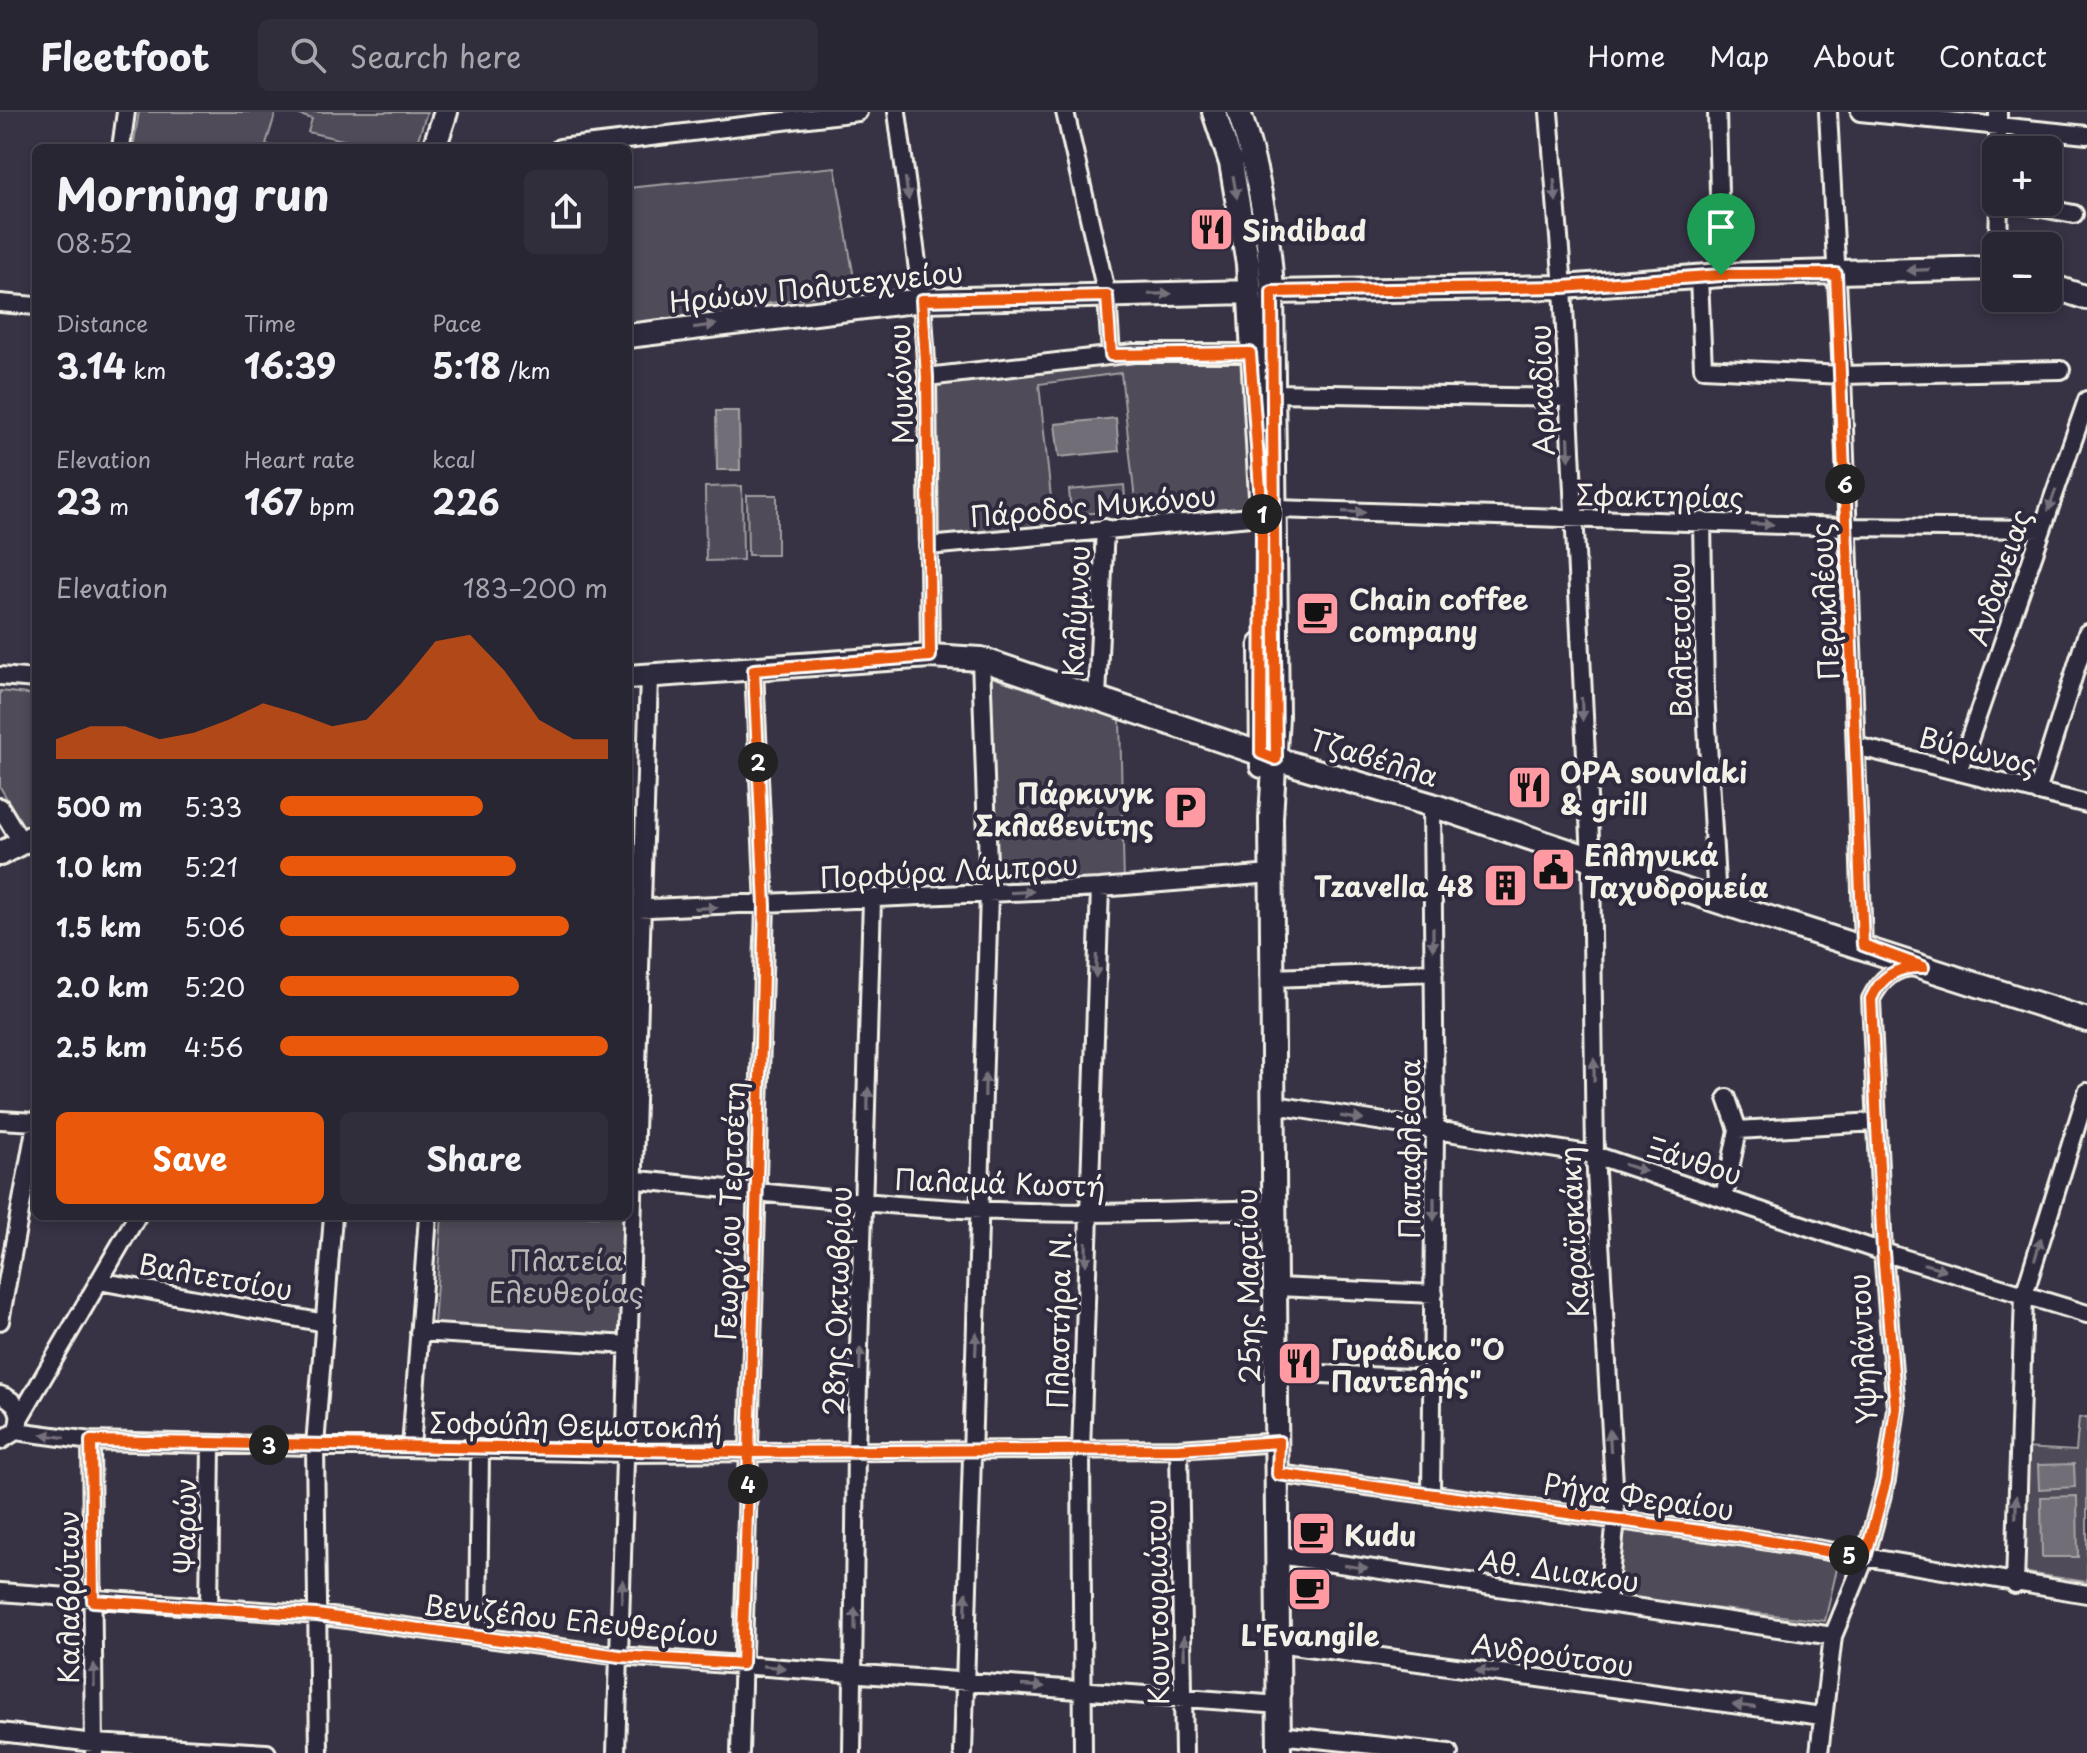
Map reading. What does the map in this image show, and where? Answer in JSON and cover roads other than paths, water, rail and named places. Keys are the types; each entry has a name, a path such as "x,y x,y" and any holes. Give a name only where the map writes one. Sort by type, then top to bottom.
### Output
{"street":[{"path":"122,144 126,112"},
{"path":"435,144 446,112"},
{"path":"593,144 858,112"},
{"name":"Μυκόνου","path":"897,112 922,300 927,377 930,656"},
{"path":"1065,112 1107,296 1111,355"},
{"path":"1214,112 1236,190 1250,292 1250,353 1269,513"},
{"path":"1239,112 1258,179 1270,252 1269,513"},
{"name":"Αρκαδίου","path":"1549,112 1563,287 1591,858"},
{"path":"1717,112 1703,368 1842,375 2061,370"},
{"name":"Περικλέους","path":"1828,112 1842,375 1863,945"},
{"path":"1860,112 1998,118 2087,135"},
{"path":"2062,212 2074,214"},
{"path":"1272,292 1563,287 1710,276 1982,269"},
{"path":"2062,290 2087,298"},
{"name":"Ηρώων Πολυτεχνείου","path":"632,336 922,300 1250,292"},
{"path":"0,303 32,306"},
{"path":"927,377 1111,355 1250,353"},
{"path":"1271,393 1567,398"},
{"name":"Ανδανειας","path":"1958,772 2087,400"},
{"name":"Σφακτηρίας","path":"1269,513 2042,529"},
{"name":"Πάροδος Μυκόνου","path":"928,546 1269,513"},
{"name":"25ης Μαρτίου","path":"1269,513 1268,756 1262,784 1271,818 1272,874 1279,1442 1279,1744"},
{"name":"Βαλτετσίου","path":"1702,521 1705,691 1717,901"},
{"name":"Καλύμνου","path":"1097,697 1105,528"},
{"path":"2037,792 2087,633"},
{"name":"Τζαβέλλα","path":"638,677 930,656 981,659 1268,756 1432,805 2087,1020"},
{"path":"963,1753 982,1209 989,894 981,659"},
{"name":"Γεωργίου Τερτσέτη","path":"740,1753 765,906 754,670"},
{"path":"0,676 32,679"},
{"path":"632,1125 638,677"},
{"name":"Βύρωνος","path":"1856,746 2087,804"},
{"name":"Παπαφλέσσα","path":"1431,1493 1435,1131 1432,805"},
{"path":"0,807 29,839 0,854"},
{"name":"Καραϊσκάκη","path":"1591,858 1595,1155 1616,1519 1607,1603"},
{"name":"Πορφύρα Λάμπρου","path":"636,909 765,906 1100,888 1272,874"},
{"name":"Πλαστήρα Ν.","path":"1083,1753 1081,1451 1100,888"},
{"name":"28ης Οκτωβρίου","path":"852,1753 856,1452 866,1202 872,899"},
{"name":"Υψηλάντου","path":"1819,1753 1833,1636 1865,1558 1886,1480 1896,1408 1883,1252 1871,999 1880,984 1898,968 1923,967"},
{"path":"1273,978 1434,972"},
{"path":"2015,1585 2024,1295 2087,1092"},
{"path":"1724,1197 1738,1130 1727,1098"},
{"name":"Ξάνθου","path":"1275,1105 1595,1155 1883,1252 2087,1314"},
{"path":"0,1120 32,1123"},
{"path":"1738,1130 1876,1122"},
{"path":"0,1321 32,1145"},
{"name":"Παλαμά Κωστή","path":"632,1179 866,1202 982,1209 1087,1213 1276,1209"},
{"path":"8,1434 135,1220"},
{"path":"319,1753 315,1446 333,1220"},
{"path":"411,1448 428,1220"},
{"path":"616,1753 631,1220"},
{"name":"Βαλτετσίου","path":"99,1281 325,1323"},
{"path":"1277,1287 1434,1294"},
{"path":"419,1332 629,1345"},
{"path":"1278,1372 1432,1379"},
{"path":"0,1395 14,1403 8,1434"},
{"name":"Σοφούλη Θεμιστοκλή","path":"8,1434 91,1441 626,1453 1081,1451 1179,1449 1279,1442"},
{"name":"Καλαβρύτων","path":"91,1441 94,1748"},
{"name":"Ψαρών","path":"209,1608 211,1444"},
{"path":"478,1636 480,1449"},
{"name":"Κουντουριώτου","path":"1179,1449 1184,1753"},
{"name":"Ρήγα Φεραίου","path":"1278,1474 1616,1519 2015,1585 2087,1594"},
{"name":"Αθ. Διιακου","path":"1278,1555 1833,1636"},
{"name":"Βενιζέλου Ελευθερίου","path":"0,1592 317,1615 620,1656 1280,1705"},
{"name":"Ανδρούτσου","path":"1277,1643 1822,1716"},
{"path":"0,1732 94,1748 267,1753"},
{"path":"1279,1744 1449,1753"}],"place":[{"name":"Sindibad","path":"1211,229"},
{"name":"Chain coffee company","path":"1318,614"},
{"name":"OPA souvlaki & grill","path":"1529,787"},
{"name":"Πάρκινγκ Σκλαβενίτης","path":"1185,808"},
{"name":"Ελληνικά Ταχυδρομεία","path":"1553,870"},
{"name":"Tzavella 48","path":"1505,885"},
{"name":"Γυράδικο \"Ο Παντελής\"","path":"1300,1364"},
{"name":"Kudu","path":"1313,1534"},
{"name":"L'Evangile","path":"1310,1590"}],"park label":[{"name":"Πλατεία Ελευθερίας","path":"566,1275"}]}
